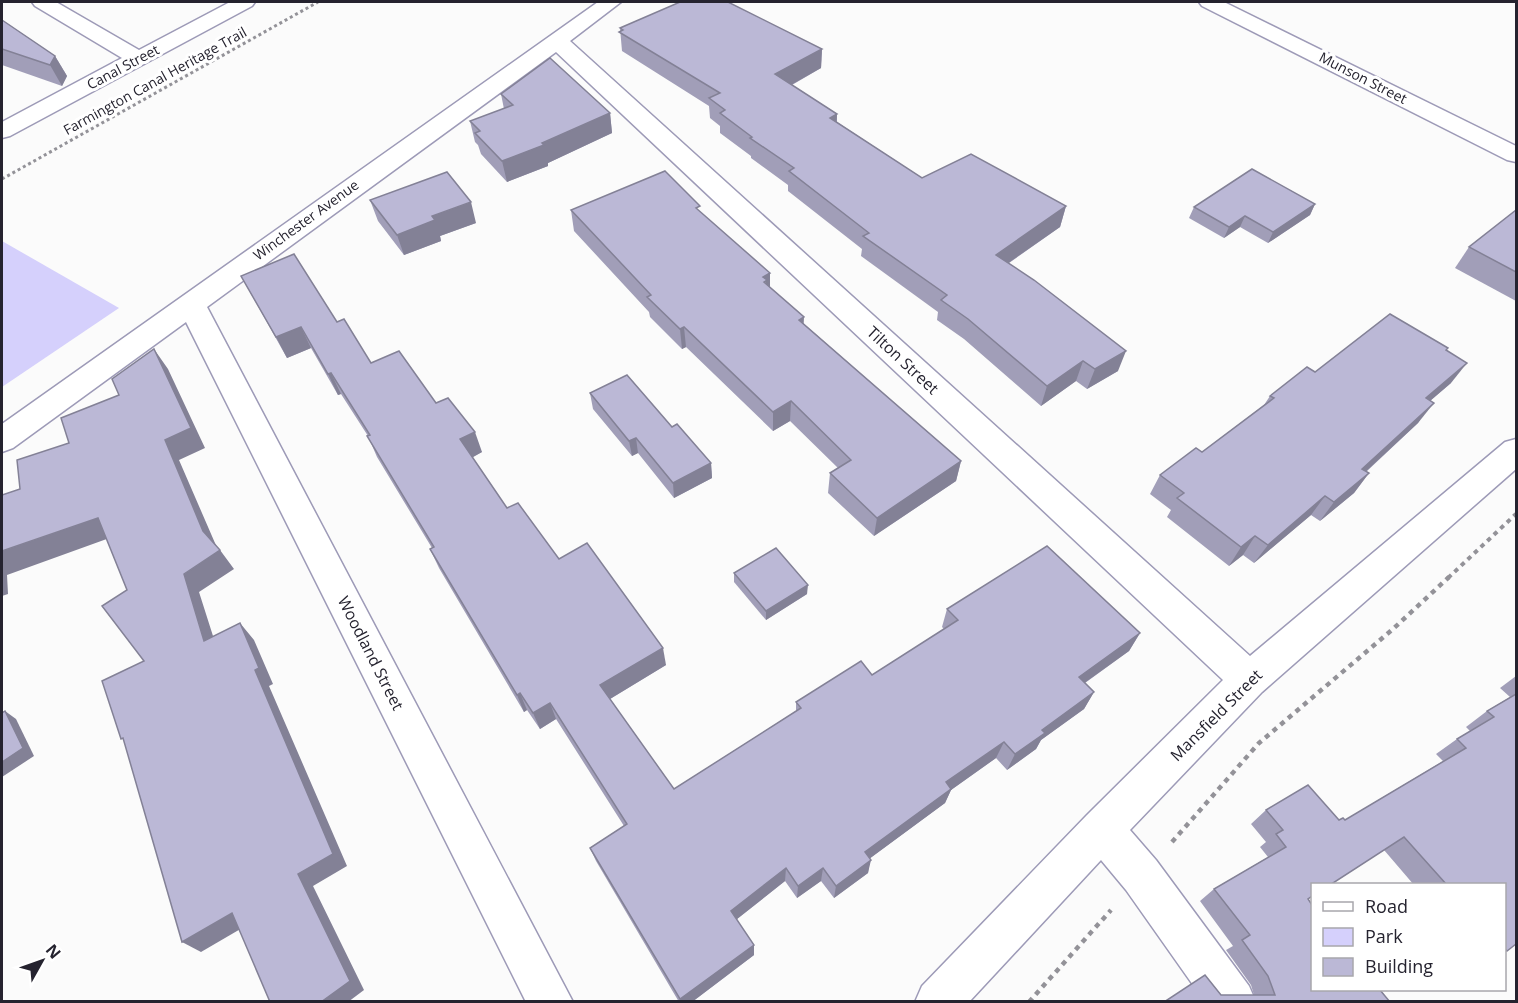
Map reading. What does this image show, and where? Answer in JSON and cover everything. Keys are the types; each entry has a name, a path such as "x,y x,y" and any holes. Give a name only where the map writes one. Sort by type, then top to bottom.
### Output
{"street":[{"path":"42,2 139,59"},
{"name":"Canal Street","path":"2,131 245,2"},
{"name":"Winchester Avenue","path":"2,440 611,2"},
{"name":"Munson Street","path":"1209,2 1516,155"},
{"name":"Tilton Street","path":"556,40 1249,680"},
{"name":"Woodland Street","path":"191,303 550,1002"},
{"name":"Mansfield Street","path":"938,1002 1102,829 1249,680 1516,450"},
{"path":"1102,829 1141,875 1233,1002"}],"path":[{"name":"Farmington Canal Heritage Trail","path":"2,179 318,2"},
{"path":"1029,1002 1259,744 1393,629 1516,514"}],"green space":[{"path":"2,241 119,308 2,387"}],"building":[{"path":"680,2 728,2 822,49 775,74 837,114 830,118 922,178 971,154 1066,206 996,255 1034,280 1126,351 1095,369 1083,361 1047,386 968,319 941,300 947,295 863,236 869,233 789,171 794,168 750,138 752,137 720,113 725,110 709,98 720,93 619,32 623,30 620,28"},
{"path":"2,20 55,56 50,65 2,49"},
{"path":"550,58 610,113 542,143 544,145 502,161 475,133 480,131 470,121 513,105 501,94"},
{"path":"1252,169 1315,204 1273,232 1245,216 1229,227 1194,207"},
{"path":"665,171 700,206 696,208 770,273 763,277 767,280 764,282 804,317 799,320 961,461 877,518 830,473 851,460 791,401 773,412 684,327 680,329 647,297 651,295 571,210"},
{"path":"447,172 471,202 432,216 435,220 397,235 370,200"},
{"path":"1516,210 1516,272 1469,247"},
{"path":"294,254 337,322 344,319 371,363 399,351 436,403 448,398 475,432 460,439 507,508 518,503 559,559 587,543 663,648 600,685 674,789 801,708 796,702 861,661 872,675 958,620 947,609 1047,546 1140,633 1079,677 1094,692 1042,730 1045,733 1015,754 1004,742 946,782 951,789 865,852 871,860 836,886 823,868 798,886 786,868 731,911 754,945 680,999 590,848 627,824 550,703 533,713 520,693 517,695 430,549 434,547 367,436 370,435 331,373 328,374 301,327 276,337 241,276"},
{"path":"1390,314 1448,348 1446,350 1467,363 1426,398 1434,403 1362,469 1369,473 1334,502 1325,496 1268,545 1255,536 1241,547 1177,498 1184,493 1160,475 1196,448 1202,452 1274,398 1270,396 1307,367 1315,372"},
{"path":"154,349 191,428 165,440 203,531 220,550 184,574 204,641 240,623 259,668 255,670 333,854 298,874 350,981 321,1002 270,1002 232,913 182,942 123,738 121,739 102,681 144,661 102,606 127,590 98,518 2,551 2,495 20,489 17,460 69,443 61,418 119,395 112,379"},
{"path":"627,375 672,427 677,424 711,463 673,483 636,438 629,441 590,393"},
{"path":"776,548 808,585 766,611 734,573"},
{"path":"1516,694 1516,944 1506,950 1506,883 1445,883 1404,837 1333,883 1311,883 1311,897 1308,899 1311,904 1311,991 1381,991 1390,1002 1164,1002 1205,975 1221,995 1275,995 1268,976 1242,940 1250,935 1214,889 1286,847 1276,834 1283,830 1266,810 1308,785 1339,820 1343,818 1345,820 1466,748 1457,739 1494,717 1487,711"},
{"path":"5,711 23,748 2,762 2,713"}]}
